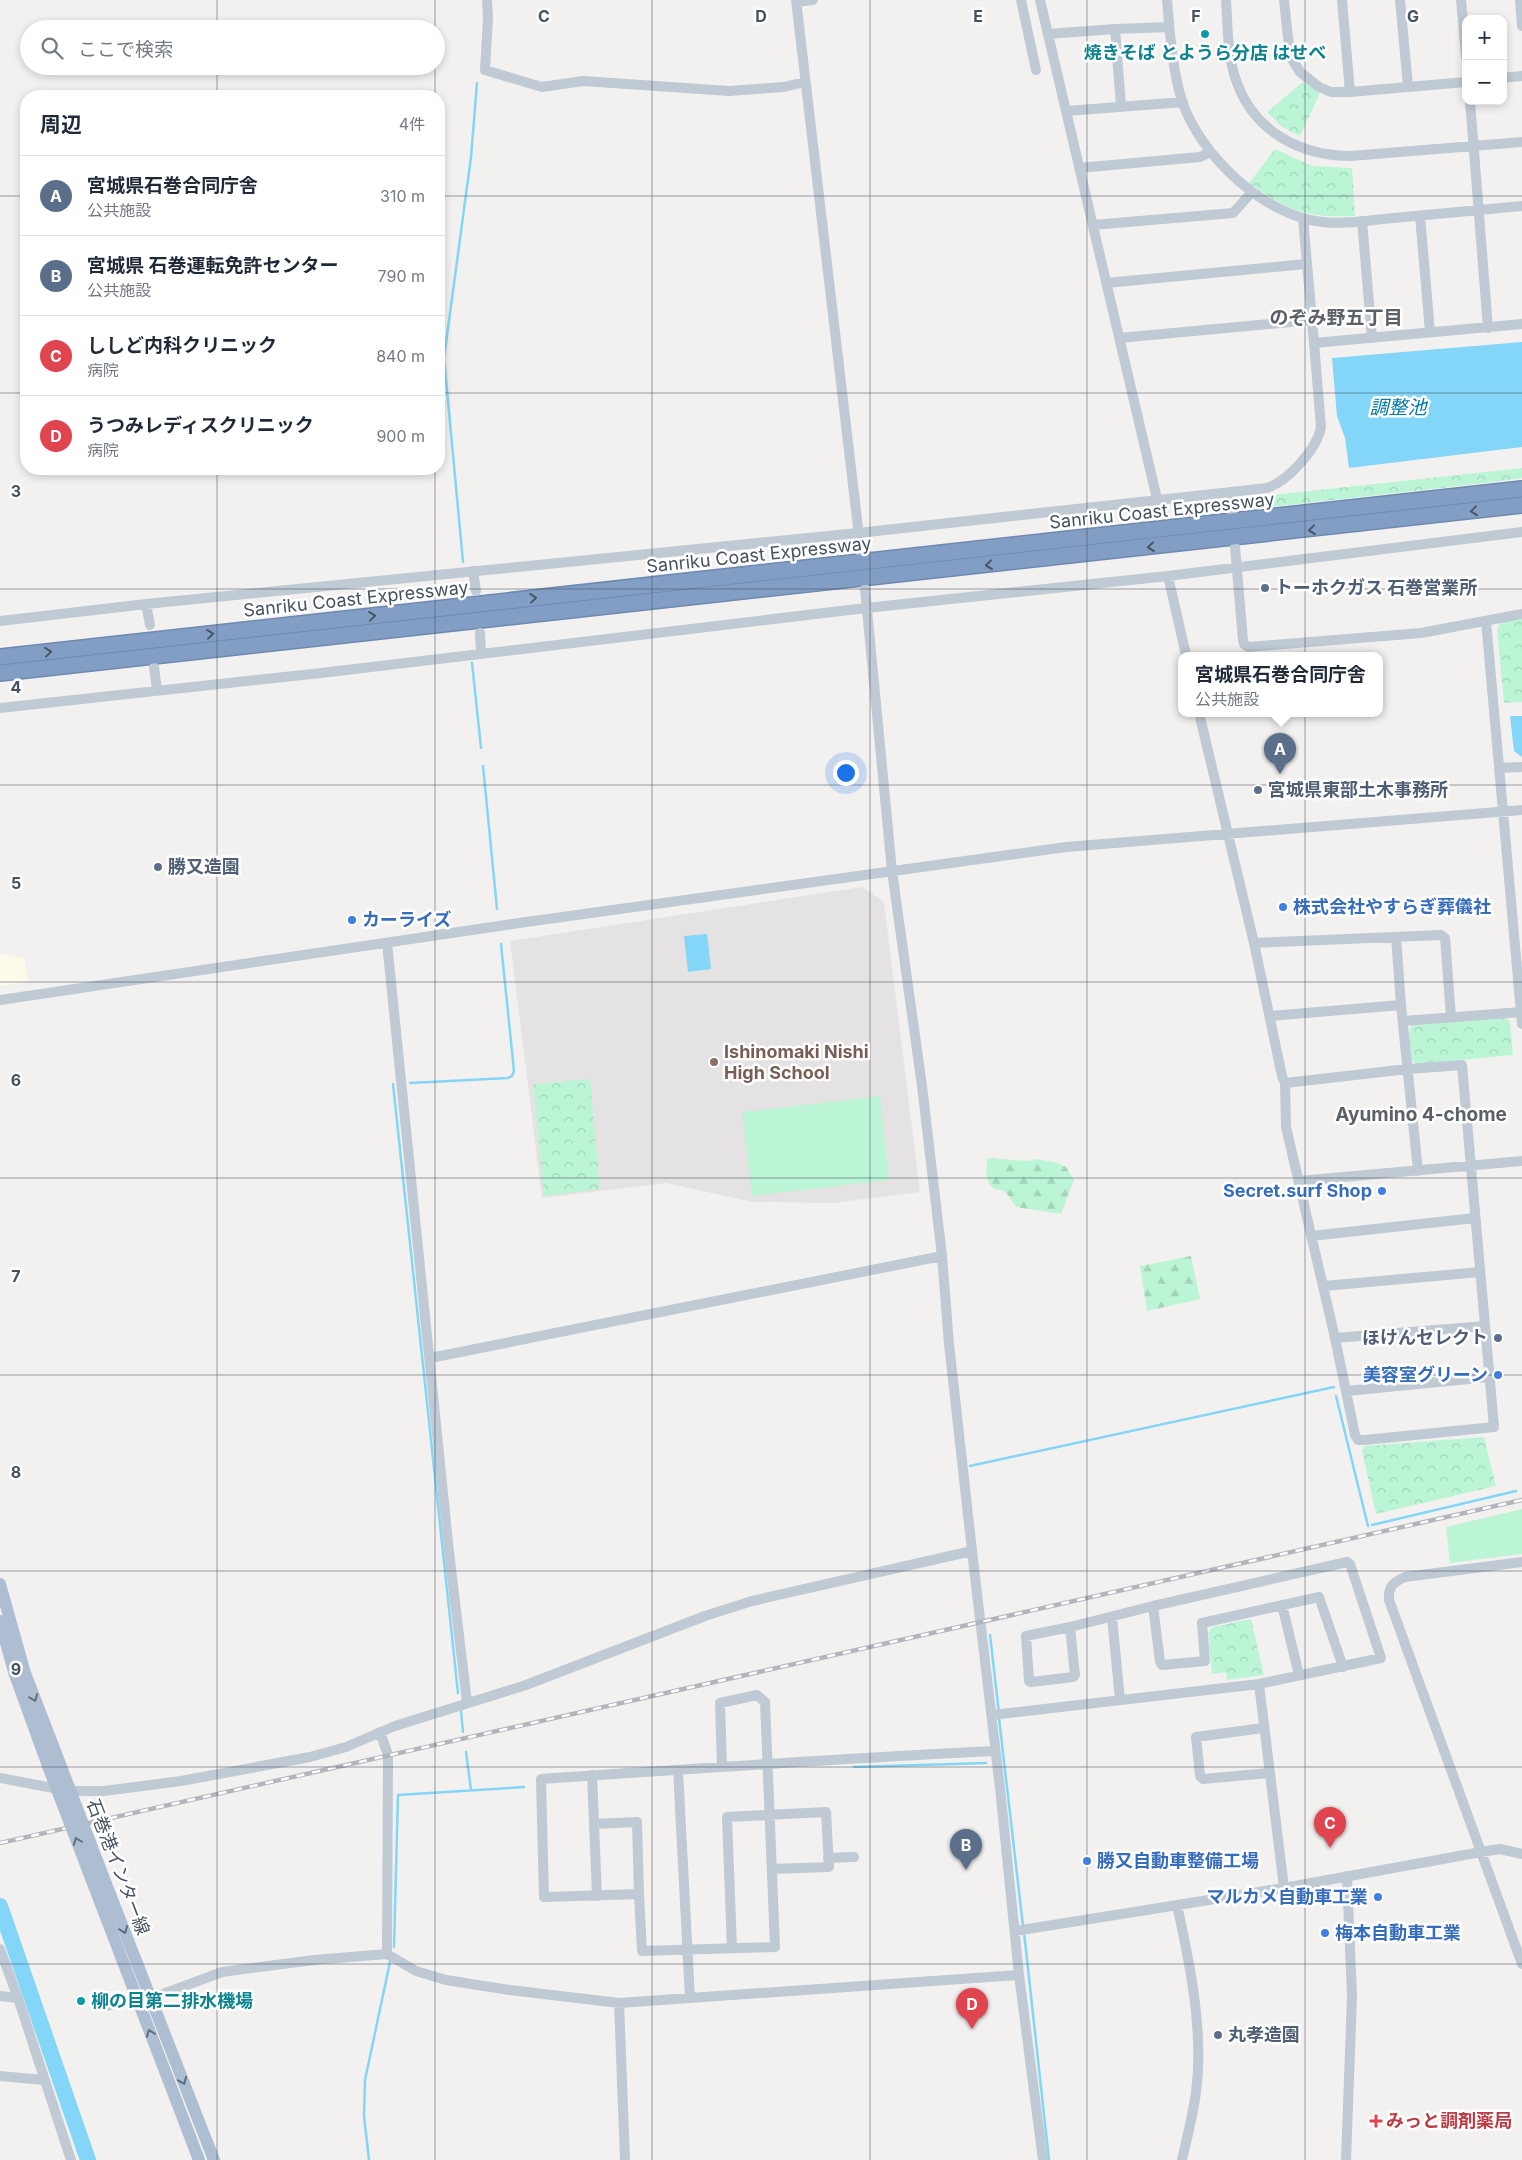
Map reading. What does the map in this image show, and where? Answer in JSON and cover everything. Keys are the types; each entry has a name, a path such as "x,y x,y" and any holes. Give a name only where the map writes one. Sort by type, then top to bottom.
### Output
{"highway":[{"name":"Sanriku Coast Expressway","path":"0,657 1522,489"},
{"name":"Sanriku Coast Expressway","path":"0,673 1522,505"}],"main road":[{"name":"石巻港インター線","path":"0,1584 54,1765"},
{"name":"石巻港インター線","path":"0,1621 14,1672 54,1765 100,1885 199,2160"},
{"name":"石巻港インター線","path":"100,1885 214,2160"}],"street":[{"path":"487,0 488,18 484,70 542,87 583,81 729,91 784,87 805,82"},
{"path":"813,0 796,1 861,553"},
{"path":"1020,0 1036,70"},
{"path":"1040,0 1157,499"},
{"path":"1167,0 1173,63 1183,102 1190,118 1210,152 1252,192 1282,210 1303,218 1322,222 1362,221 1522,206"},
{"path":"1226,0 1231,57 1236,82 1242,95 1257,117 1279,137 1294,146 1330,156 1350,156 1522,142"},
{"path":"1284,0 1290,56 1300,72 1319,87 1331,92 1350,92 1462,82"},
{"path":"1342,0 1350,92"},
{"path":"1400,0 1408,86"},
{"path":"1461,0 1462,15"},
{"path":"1520,0 1522,26"},
{"path":"1048,34 1115,28 1169,27"},
{"path":"1115,28 1121,106"},
{"path":"1507,78 1522,76"},
{"path":"1067,111 1183,102"},
{"path":"1470,105 1488,328"},
{"path":"1079,168 1200,157 1210,152"},
{"path":"1092,225 1233,213 1252,192"},
{"path":"1420,216 1430,332"},
{"path":"0,621 146,604 858,533 1267,488 1281,482 1317,440 1321,426 1303,218"},
{"path":"1362,221 1372,338"},
{"path":"1106,283 1306,264"},
{"path":"1119,338 1312,320"},
{"path":"1314,343 1522,324"},
{"path":"1229,492 1232,512"},
{"path":"0,708 321,673 481,652 866,608 1168,576 1339,555 1371,549 1522,532"},
{"path":"1235,547 1243,640 1244,644 1248,647 1421,633 1522,614"},
{"path":"472,571 476,591"},
{"path":"1168,576 1185,652"},
{"path":"865,589 892,871 922,1086 942,1256 972,1552 992,1715 1019,1975 1043,2160"},
{"path":"146,604 150,625"},
{"path":"1486,621 1522,1024"},
{"path":"480,633 481,652"},
{"path":"154,667 157,690"},
{"path":"1200,717 1254,943 1285,1084 1286,1127 1336,1338 1355,1435 1358,1440 1374,1440 1494,1428 1462,1065 1408,1069 1285,1084"},
{"path":"1499,768 1522,767"},
{"path":"0,1000 1066,847 1522,810"},
{"path":"1254,943 1441,935 1445,938 1451,1017"},
{"path":"1396,937 1418,1171"},
{"path":"387,943 449,1552 467,1702"},
{"path":"1270,1016 1401,1005"},
{"path":"1403,1021 1521,1012"},
{"path":"1299,1181 1522,1161"},
{"path":"1311,1236 1476,1218"},
{"path":"430,1358 942,1256"},
{"path":"1324,1286 1480,1272"},
{"path":"1336,1338 1485,1326"},
{"path":"1346,1391 1490,1377"},
{"path":"0,1778 69,1791 132,1788 310,1757 346,1747 380,1732 467,1702 526,1685 705,1616 752,1601 972,1552"},
{"path":"992,1715 1259,1684 1381,1658 1350,1564 1347,1562 1026,1636 1028,1680 1031,1682 1073,1677 1075,1675 1070,1627"},
{"path":"1522,1562 1405,1577 1396,1581 1389,1592 1389,1600 1522,1964"},
{"path":"1154,1606 1160,1662 1162,1665 1205,1661 1202,1623 1318,1597 1343,1666"},
{"path":"1282,1605 1299,1675"},
{"path":"1112,1617 1120,1700"},
{"path":"1259,1684 1284,1888"},
{"path":"594,1824 636,1822 642,1951 775,1947 765,1702 757,1695 720,1703 722,1767"},
{"path":"1263,1728 1196,1737 1200,1776 1203,1779 1269,1773"},
{"path":"380,1732 388,1755 387,1954"},
{"path":"639,1894 544,1897 541,1779 995,1750"},
{"path":"678,1770 690,1998"},
{"path":"592,1776 597,1896"},
{"path":"732,1948 727,1817 826,1812 829,1867 772,1870"},
{"path":"1015,1931 1178,1906 1500,1849 1522,1854"},
{"path":"828,1858 854,1857"},
{"path":"1346,2160 1352,1996 1348,1876"},
{"path":"1178,1906 1194,1983 1197,2061 1196,2092 1182,2160"},
{"path":"0,1949 71,2160"},
{"path":"163,1994 222,1972 314,1960 387,1954 416,1971 446,1980 619,2003 1019,1975"},
{"path":"0,1996 18,1998"},
{"path":"107,2006 121,2002"},
{"path":"619,2003 625,2160"},
{"path":"0,2076 44,2080"}],"shaded area":[{"name":"Ishinomaki Nishi High School","path":"862,887 884,902 920,1192 833,1203 753,1202 666,1183 542,1198 510,941"},
{"path":"0,954 24,958 28,982 0,986"}],"green space":[{"path":"1303,82 1320,93 1300,136 1282,127 1267,112"},
{"path":"1275,149 1312,166 1352,168 1355,216 1323,216 1298,211 1275,200 1249,183"},
{"path":"1522,468 1522,478 1486,483 1242,510 1240,503 1245,498"},
{"path":"1522,619 1522,702 1504,703 1497,629 1501,622"},
{"path":"1504,1017 1510,1021 1513,1055 1416,1064 1411,1059 1409,1031 1412,1025"},
{"path":"590,1079 600,1189 544,1196 533,1084"},
{"path":"880,1096 889,1180 752,1196 742,1112"},
{"path":"988,1158 1028,1161 1037,1159 1058,1163 1066,1167 1074,1180 1061,1214 1016,1207 1005,1192 995,1189 989,1183 986,1171"},
{"path":"1191,1256 1200,1299 1147,1311 1140,1266"},
{"path":"1484,1437 1496,1486 1376,1514 1362,1451 1365,1446"},
{"path":"1522,1509 1522,1554 1450,1563 1446,1527"},
{"path":"1251,1619 1264,1675 1227,1680 1226,1672 1212,1674 1208,1632 1213,1627"}],"water":[{"name":"調整池","path":"1522,342 1522,447 1349,468 1345,438 1337,416 1332,358"},
{"path":"1510,716 1522,716 1522,757 1514,751"},
{"path":"707,934 711,969 688,972 684,936"}],"waterway":[{"path":"445,351 471,157 477,83"},
{"path":"445,369 463,562"},
{"path":"472,663 481,748"},
{"path":"483,766 497,909"},
{"path":"410,1083 508,1078 512,1076 514,1071 501,944"},
{"path":"393,1084 458,1693"},
{"path":"970,1466 1334,1387"},
{"path":"1336,1396 1368,1526"},
{"path":"1372,1525 1516,1491"},
{"path":"990,1635 999,1713"},
{"path":"461,1711 463,1732"},
{"path":"999,1718 1023,1926"},
{"path":"466,1752 471,1790"},
{"path":"854,1767 986,1763"},
{"path":"394,1947 398,1795 524,1787"},
{"path":"0,1906 88,2160"},
{"path":"1024,1932 1049,2160"},
{"path":"369,2160 364,2116 365,2080 390,1962"}],"tunnel":[{"path":"121,2002 163,1994"}],"railway":[{"path":"0,1843 1522,1500"}],"place":[{"name":"焼きそば とようら分店 はせべ","path":"1205,34"},
{"name":"トーホクガス 石巻営業所","path":"1265,588"},
{"name":"宮城県石巻合同庁舎","path":"1280,774"},
{"name":"宮城県東部土木事務所","path":"1258,790"},
{"name":"勝又造園","path":"158,867"},
{"name":"株式会社やすらぎ葬儀社","path":"1283,907"},
{"name":"カーライズ","path":"352,920"},
{"name":"Ishinomaki Nishi High School","path":"714,1062"},
{"name":"Secret.surf Shop","path":"1382,1191"},
{"name":"ほけんセレクト","path":"1498,1338"},
{"name":"美容室グリーン","path":"1498,1375"},
{"name":"ししど内科クリニック","path":"1330,1848"},
{"name":"勝又自動車整備工場","path":"1087,1861"},
{"name":"宮城県 石巻運転免許センター","path":"966,1870"},
{"name":"マルカメ自動車工業","path":"1378,1897"},
{"name":"梅本自動車工業","path":"1325,1933"},
{"name":"柳の目第二排水機場","path":"81,2001"},
{"name":"うつみレディスクリニック","path":"972,2029"},
{"name":"丸孝造園","path":"1218,2035"},
{"name":"みっと調剤薬局","path":"1376,2121"}],"district":[{"name":"のぞみ野五丁目","path":"1336,317"},
{"name":"Ayumino 4-chome","path":"1421,1114"}]}
